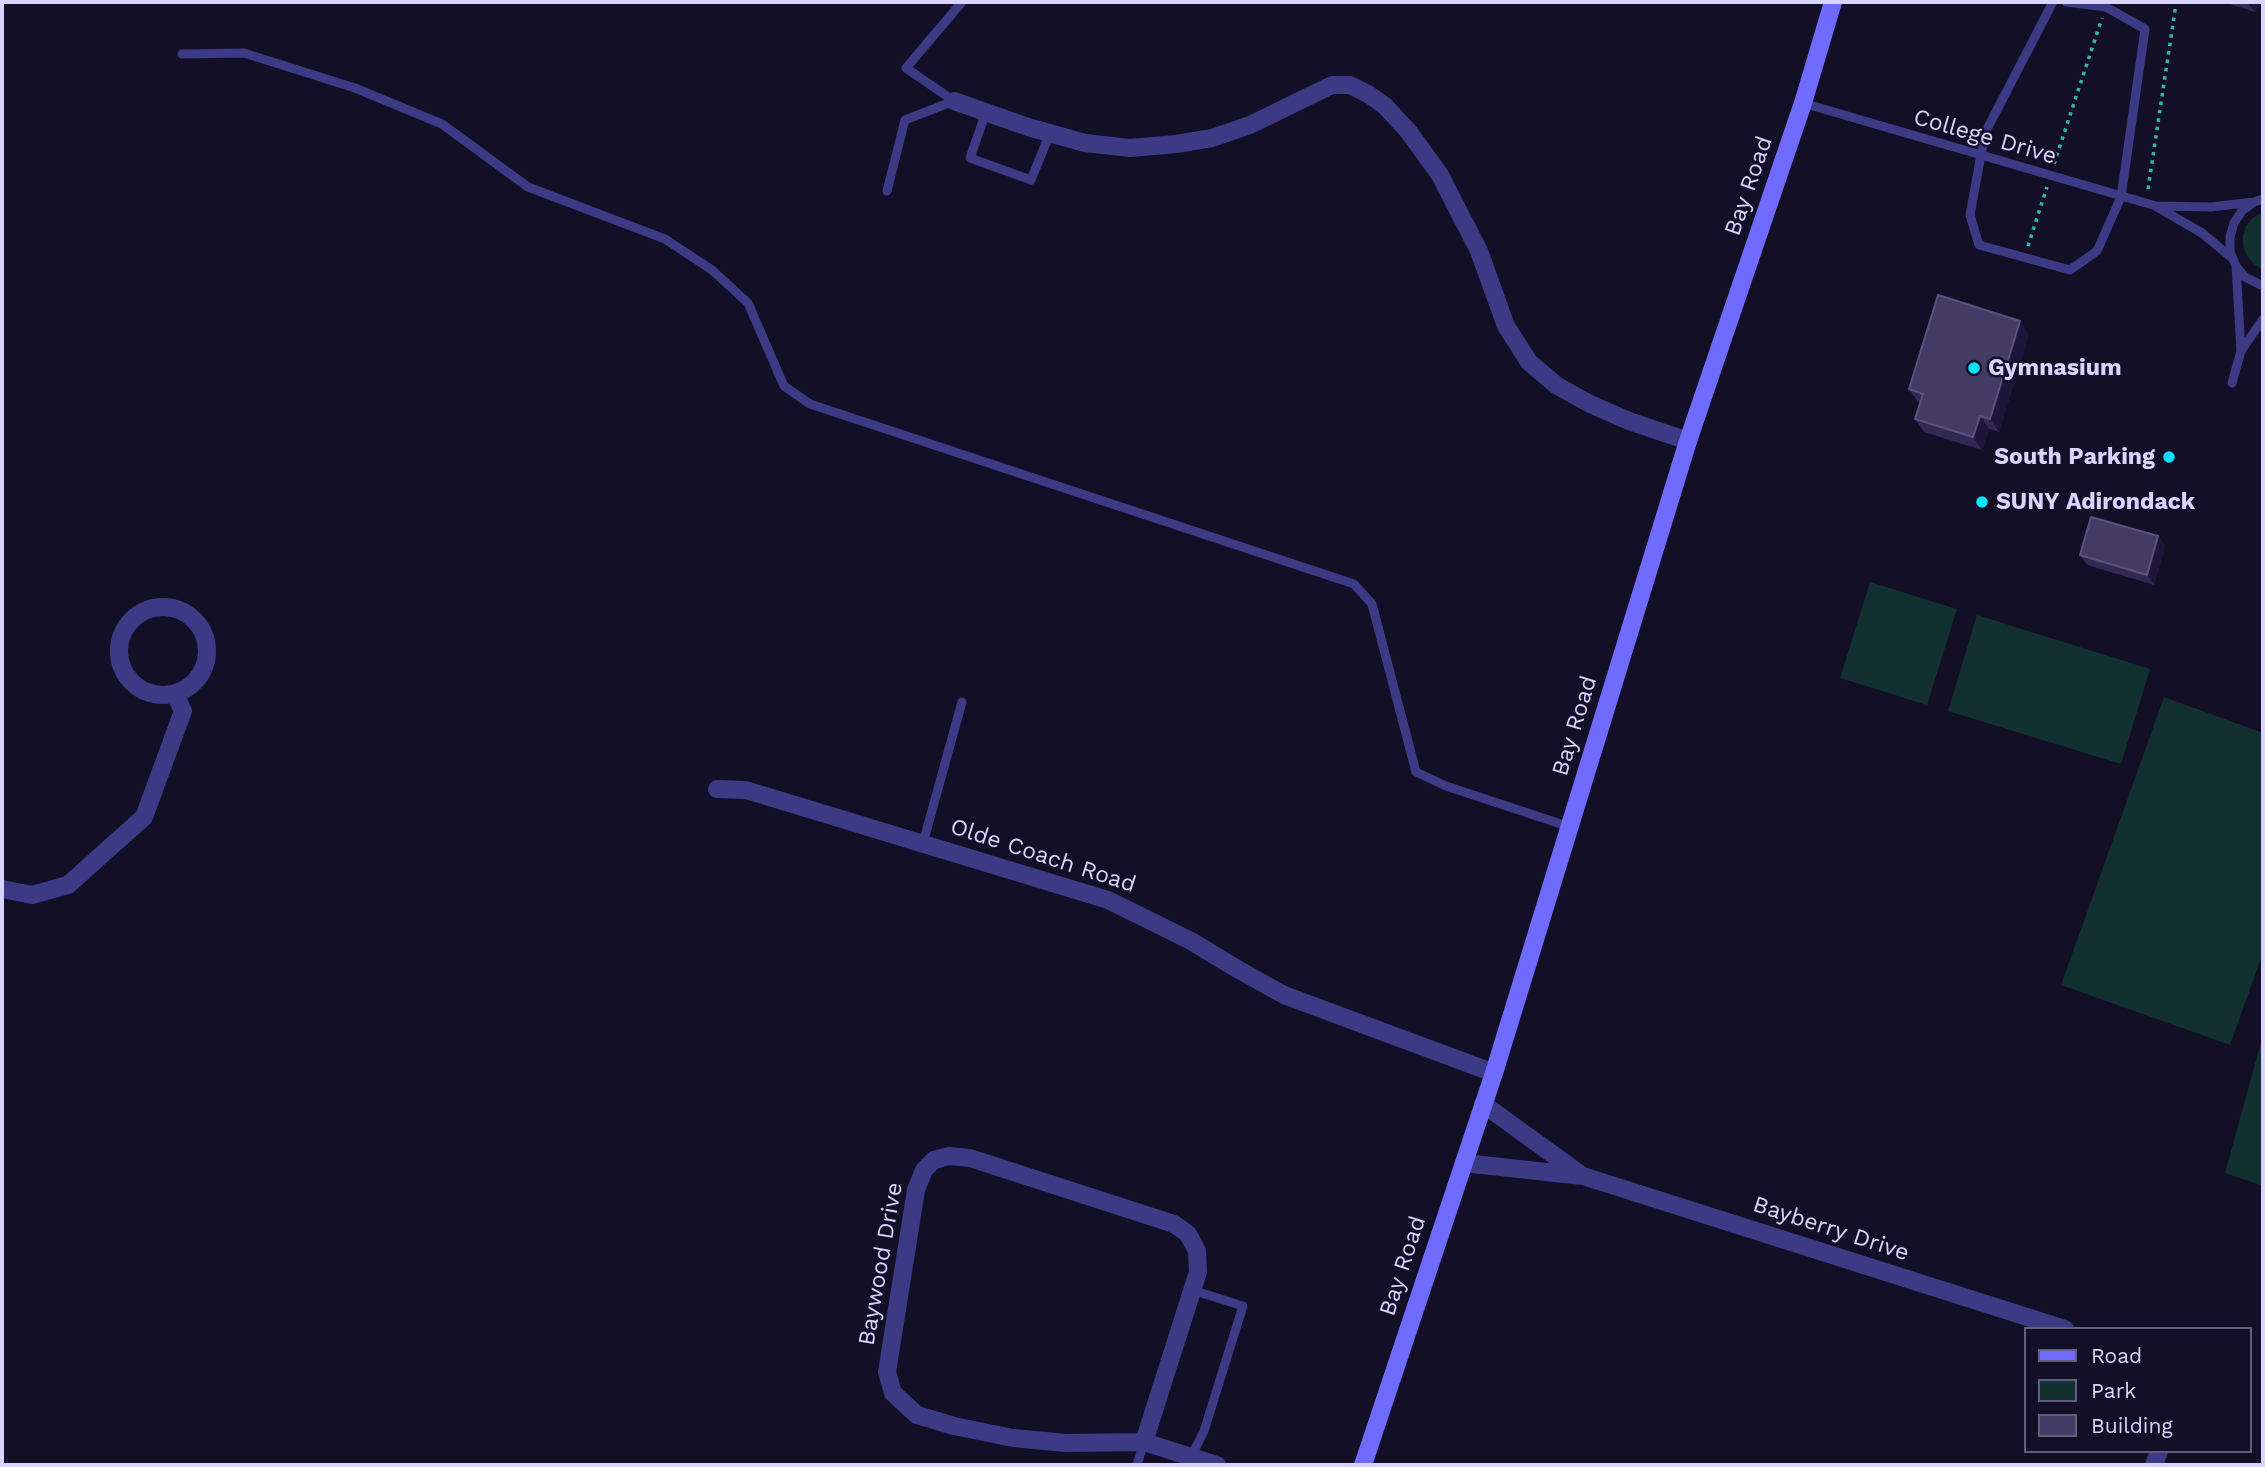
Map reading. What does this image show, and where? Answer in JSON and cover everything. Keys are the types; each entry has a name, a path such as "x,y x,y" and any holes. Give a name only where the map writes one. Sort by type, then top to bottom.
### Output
{"street":[{"name":"Bay Road","path":"1363,1465 1494,1073 1688,441 1803,103 1833,2"},
{"path":"954,101 1085,143 1130,148 1212,138 1250,125 1332,85 1350,85 1385,106 1409,132 1440,176 1479,251 1506,326 1529,362 1556,385 1590,404 1629,421 1688,441"},
{"path":"169,607 186,613 198,624 206,640 207,657 202,674 190,687 175,694 158,695 141,690 128,678 120,663 119,646 125,629 136,616 152,608 169,607"},
{"path":"2,889 32,895 68,885 144,817 183,711 175,694"},
{"name":"Olde Coach Road","path":"717,789 746,790 1108,900 1191,941 1284,995 1494,1073"},
{"name":"Bayberry Drive","path":"1483,1104 1583,1176"},
{"name":"Baywood Drive","path":"1144,1442 1198,1272 1197,1251 1188,1234 1174,1224 970,1158 949,1156 934,1160 924,1170 916,1190 887,1372 893,1392 917,1415 954,1426 1013,1438 1066,1443 1144,1442 1188,1461 1217,1465"},
{"name":"Bayberry Drive","path":"1464,1163 1583,1176 2059,1327"}],"lane":[{"path":"954,101 906,68 962,2"},
{"path":"2053,2 1985,134 1970,215 1979,245 2070,270 2097,251 2121,197 2145,29 2106,7 2066,2"},
{"path":"182,54 244,53 355,88 442,124 528,187 665,239 712,270 748,303 784,386 810,404 1354,584 1372,604 1416,772 1446,786 1570,827"},
{"path":"887,191 905,120 954,101"},
{"name":"College Drive","path":"1803,103 2156,206"},
{"path":"986,112 970,158 1031,180 1050,133"},
{"path":"2156,206 2211,207 2260,199"},
{"path":"2241,351 2230,237 2234,223 2242,211 2260,199"},
{"path":"2156,206 2202,233 2234,262 2245,277 2263,286"},
{"path":"2232,383 2241,351 2263,319"},
{"path":"923,843 962,702"},
{"path":"1188,1461 1204,1431 1243,1306 1192,1290"},
{"path":"1137,1465 1144,1442"}],"path":[{"path":"2148,189 2176,4"},
{"path":"2054,166 2103,16"},
{"path":"2024,258 2048,185"}],"green space":[{"path":"2263,212 2263,270 2247,256 2243,236 2246,226"},
{"path":"1870,582 1957,609 1927,705 1840,678"},
{"path":"1977,615 2150,669 2121,764 1948,711"},
{"path":"2164,697 2263,733 2263,953 2230,1045 2061,985"},
{"path":"2263,1035 2263,1186 2225,1173"}],"building":[{"name":"Gymnasium","path":"1938,295 2020,321 1990,419 1980,416 1973,437 1915,419 1923,394 1909,389"},
{"path":"2091,517 2158,536 2147,575 2080,555"}],"place":[{"name":"Gymnasium","path":"1974,368"},
{"name":"South Parking","path":"2169,457"},
{"name":"SUNY Adirondack","path":"1982,502"}]}
